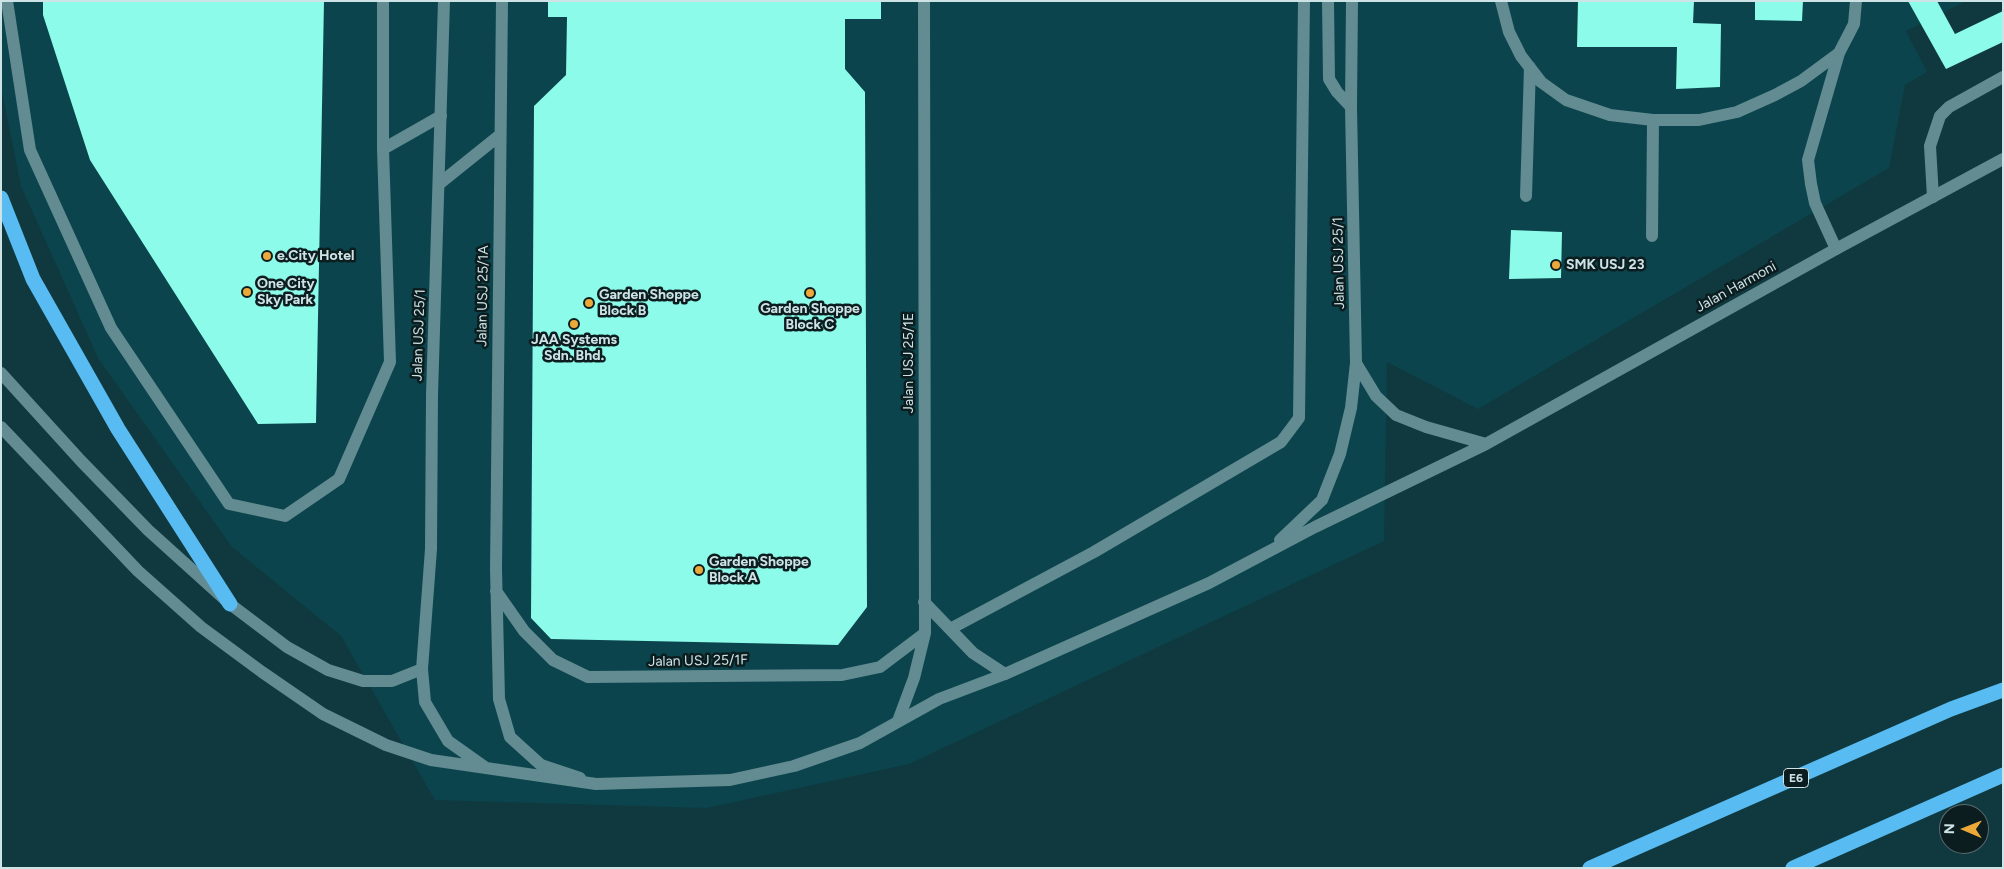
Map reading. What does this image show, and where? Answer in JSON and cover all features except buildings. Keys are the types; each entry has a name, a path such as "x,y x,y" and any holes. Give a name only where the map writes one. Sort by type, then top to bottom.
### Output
{"highway":[{"path":"1,198 33,279 42,296 118,429 230,604"},
{"name":"E6","path":"1590,868 1942,713 2003,690"},
{"path":"1792,868 2003,775"}],"street":[{"path":"7,1 30,150 111,328 229,504 285,516 339,479 390,362 383,149 383,1"},
{"name":"Jalan USJ 25/1","path":"444,1 432,395 431,549 422,670 425,702 448,741 488,769"},
{"name":"Jalan USJ 25/1A","path":"502,1 496,591 499,699 510,737 541,765 596,784"},
{"name":"Jalan USJ 25/1E","path":"898,721 914,678 925,633 924,1"},
{"path":"950,630 1094,552 1282,442 1298,418 1304,1"},
{"path":"1328,1 1329,79 1337,92 1351,107"},
{"name":"Jalan USJ 25/1","path":"1267,552 1322,500 1340,454 1351,408 1356,363 1351,107 1352,1"},
{"path":"1501,1 1509,32 1521,56 1541,82 1566,100 1610,115 1653,120 1699,120 1737,112 1775,96 1802,81 1839,53"},
{"path":"1836,249 1816,203 1808,160 1839,53 1854,24 1856,1"},
{"path":"1526,196 1530,67"},
{"path":"1933,197 1930,146 1940,116 1949,107 2003,77"},
{"path":"383,149 441,116"},
{"path":"1652,236 1653,120"},
{"path":"439,184 500,135"},
{"name":"Jalan Harmoni","path":"596,784 730,780 804,762 860,742 939,699 1005,674 1155,608 1315,527 1486,444 2003,158"},
{"path":"1356,363 1376,396 1396,414 1426,427 1486,444"},
{"path":"1,373 81,461 148,530 230,604 287,647 328,670 363,681 392,681 422,670"},
{"path":"1,427 138,571 201,626 262,672 324,714 386,745 431,760 596,784"},
{"name":"Jalan USJ 25/1F","path":"496,591 524,631 553,660 588,677 842,675 880,667 925,633"},
{"path":"924,602 973,653 1005,674"}],"shaded area":[{"path":"1,1 1966,1 1906,31 1927,72 1905,85 1889,168 1478,409 1387,362 1384,541 909,764 707,808 435,800 341,636 232,547 98,358 21,186 1,87"}],"place":[{"name":"e.City Hotel","path":"267,256"},
{"name":"SMK USJ 23","path":"1556,265"},
{"name":"One City Sky Park","path":"247,292"},
{"name":"Garden Shoppe Block C","path":"810,293"},
{"name":"Garden Shoppe Block B","path":"589,303"},
{"name":"JAA Systems Sdn. Bhd.","path":"574,324"},
{"name":"Garden Shoppe Block A","path":"699,570"}]}
